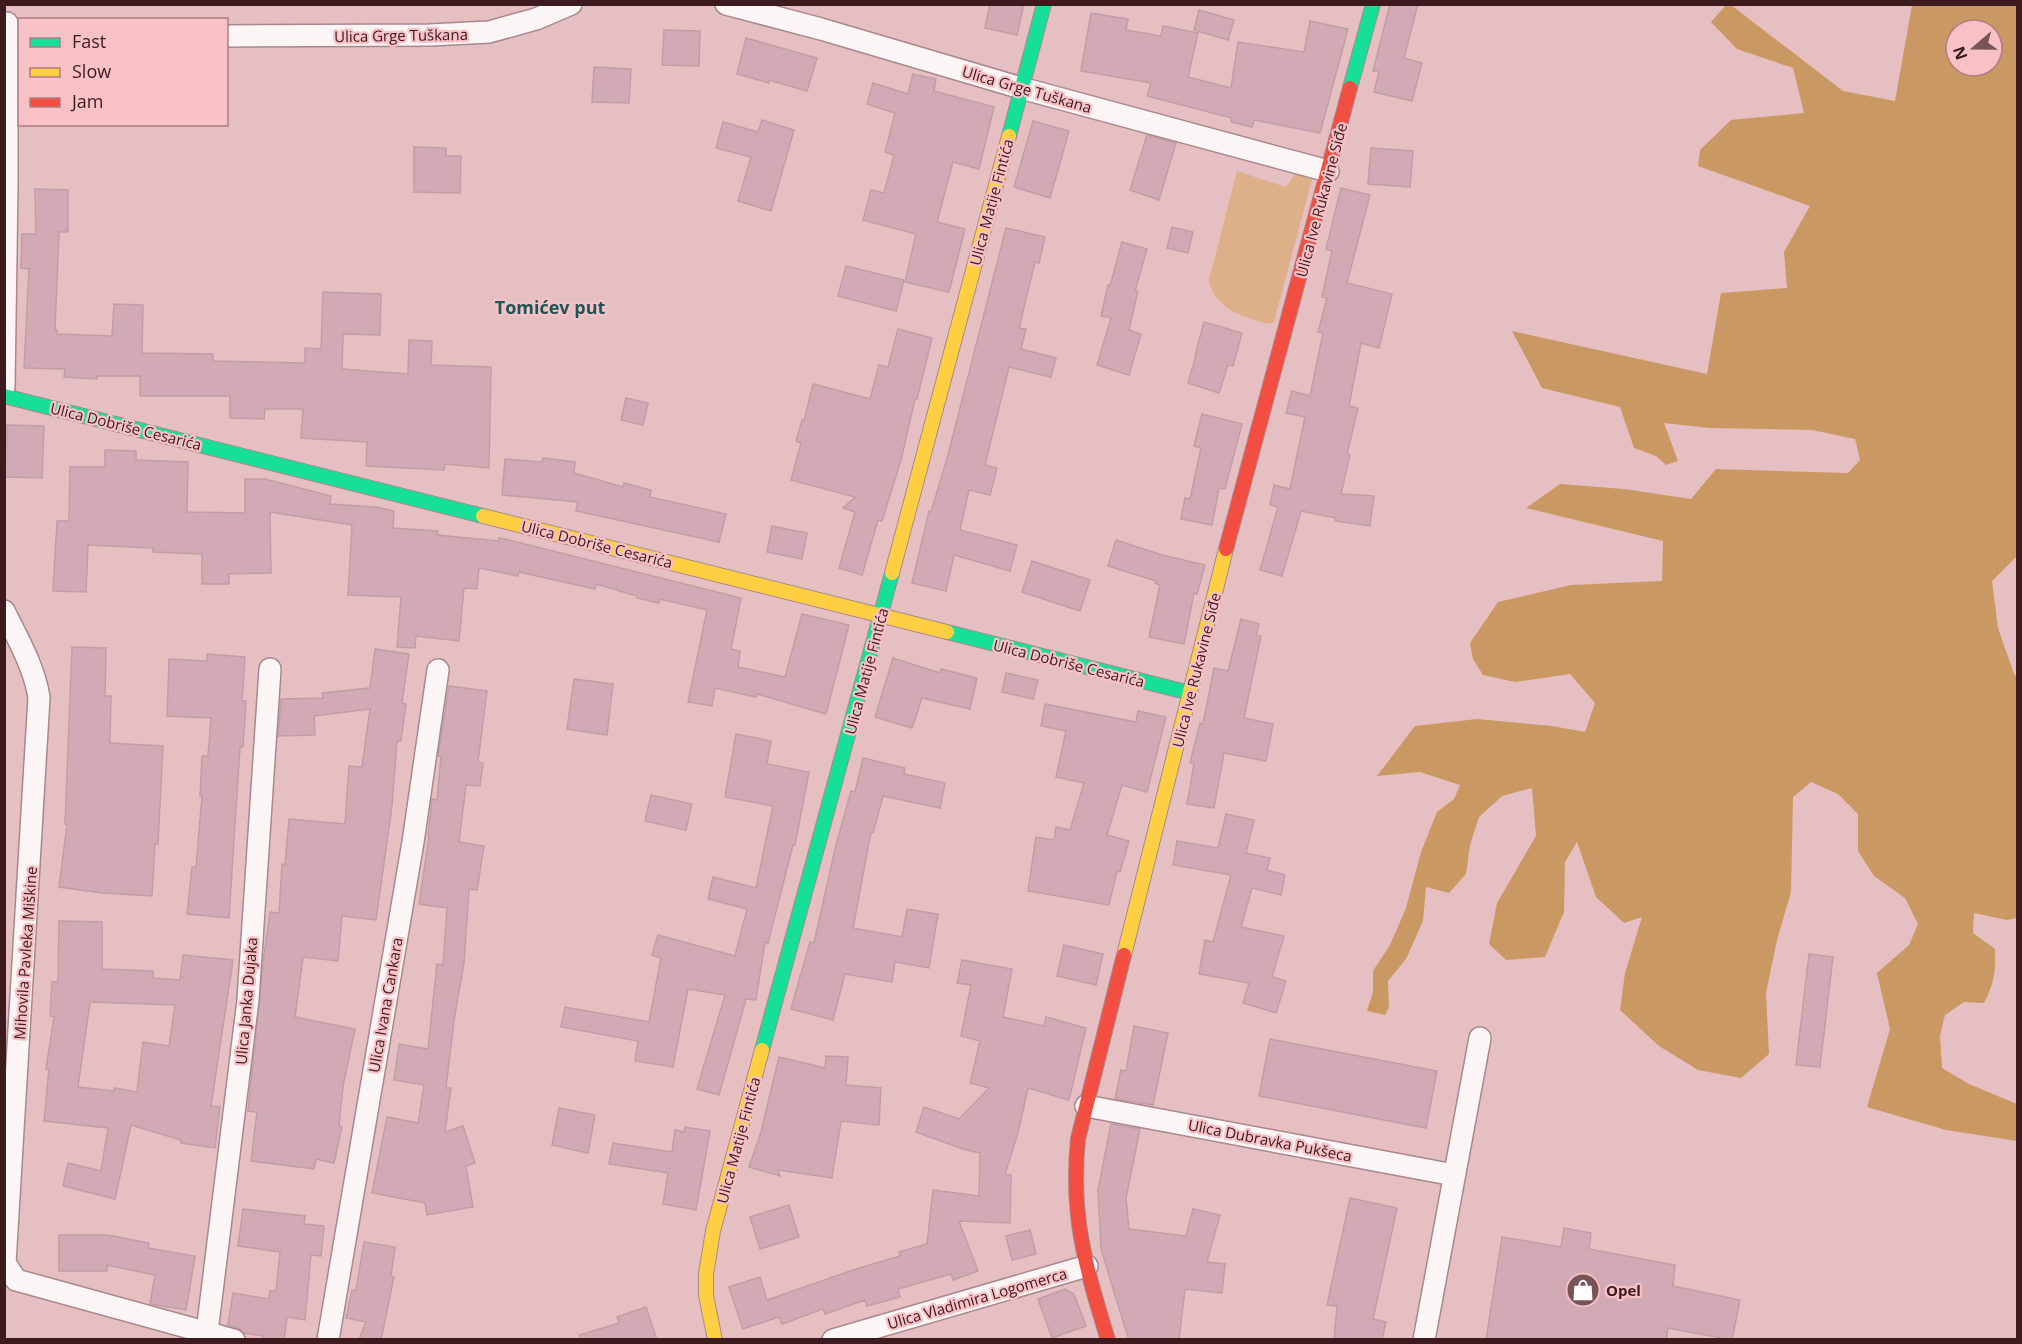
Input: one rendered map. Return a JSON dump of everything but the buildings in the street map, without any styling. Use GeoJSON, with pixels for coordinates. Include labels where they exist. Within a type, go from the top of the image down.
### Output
{"type":"FeatureCollection","features":[{"type":"Feature","properties":{"kind":"street","name":"Ulica Grge Tuškana"},"geometry":{"type":"LineString","coordinates":[[228,36],[489,32],[536,19],[571,4]]}},
{"type":"Feature","properties":{"kind":"street","name":"Ulica Grge Tuškana"},"geometry":{"type":"LineString","coordinates":[[726,4],[821,29],[1021,88],[1328,171]]}},
{"type":"Feature","properties":{"kind":"street","name":"Ulica Matije Fintića"},"geometry":{"type":"LineString","coordinates":[[715,1340],[706,1295],[706,1274],[713,1231],[881,616],[1044,4]]}},
{"type":"Feature","properties":{"kind":"street","name":"Ulica Ive Rukavine Siđe"},"geometry":{"type":"LineString","coordinates":[[1108,1340],[1077,1224],[1074,1191],[1076,1157],[1086,1106],[1225,554],[1373,4]]}},
{"type":"Feature","properties":{"kind":"street"},"geometry":{"type":"LineString","coordinates":[[4,387],[7,23]]}},
{"type":"Feature","properties":{"kind":"street","name":"Ulica Dobriše Cesarića"},"geometry":{"type":"LineString","coordinates":[[4,396],[1190,693]]}},
{"type":"Feature","properties":{"kind":"street","name":"Mihovila Pavleka Miškine"},"geometry":{"type":"LineString","coordinates":[[4,612],[30,664],[37,682],[39,697],[5,1263],[16,1280],[234,1340]]}},
{"type":"Feature","properties":{"kind":"street","name":"Ulica Janka Dujaka"},"geometry":{"type":"LineString","coordinates":[[207,1332],[248,1000],[270,669]]}},
{"type":"Feature","properties":{"kind":"street","name":"Ulica Ivana Cankara"},"geometry":{"type":"LineString","coordinates":[[328,1340],[413,842],[438,670]]}},
{"type":"Feature","properties":{"kind":"street"},"geometry":{"type":"LineString","coordinates":[[1424,1340],[1480,1038]]}},
{"type":"Feature","properties":{"kind":"street","name":"Ulica Dubravka Pukšeca"},"geometry":{"type":"LineString","coordinates":[[1086,1106],[1454,1176]]}},
{"type":"Feature","properties":{"kind":"street","name":"Ulica Vladimira Logomerca"},"geometry":{"type":"LineString","coordinates":[[833,1340],[1087,1266]]}},
{"type":"Feature","properties":{"kind":"shaded area"},"geometry":{"type":"Polygon","coordinates":[[[1726,5],[1731,5],[1843,91],[1895,101],[1912,5],[2017,5],[2018,555],[1992,581],[1998,628],[2017,677],[2017,918],[2007,920],[1974,913],[1973,933],[1995,949],[1995,971],[1992,983],[1984,1003],[1964,1002],[1945,1015],[1940,1036],[1942,1068],[1969,1084],[2017,1104],[2017,1141],[1946,1130],[1867,1107],[1890,1029],[1877,973],[1909,945],[1918,924],[1905,898],[1874,876],[1858,851],[1858,814],[1838,794],[1811,782],[1793,797],[1791,892],[1777,940],[1766,993],[1769,1054],[1741,1078],[1698,1070],[1659,1046],[1620,1010],[1625,973],[1642,917],[1624,923],[1596,897],[1577,842],[1565,862],[1564,912],[1545,957],[1506,960],[1489,944],[1497,903],[1536,836],[1532,788],[1502,796],[1479,817],[1470,845],[1466,874],[1449,893],[1426,887],[1423,921],[1406,959],[1388,981],[1389,1007],[1385,1015],[1367,1011],[1373,992],[1373,971],[1390,945],[1406,908],[1421,852],[1437,812],[1454,799],[1460,785],[1420,772],[1377,776],[1415,726],[1477,719],[1552,726],[1585,732],[1595,703],[1570,674],[1515,682],[1483,675],[1473,659],[1470,643],[1498,602],[1571,585],[1662,581],[1663,541],[1526,508],[1560,484],[1624,489],[1691,499],[1716,469],[1848,473],[1860,460],[1855,439],[1812,430],[1710,428],[1664,423],[1678,461],[1666,465],[1656,456],[1634,448],[1620,407],[1542,388],[1512,331],[1707,374],[1721,293],[1787,288],[1784,252],[1810,206],[1698,166],[1700,150],[1731,120],[1804,113],[1793,68],[1737,49],[1711,22],[1726,5]]]}},
{"type":"Feature","properties":{"kind":"shaded area"},"geometry":{"type":"Polygon","coordinates":[[[1237,171],[1286,187],[1296,172],[1305,174],[1312,180],[1274,322],[1270,324],[1232,311],[1217,298],[1209,280],[1237,171]]]}},
{"type":"Feature","properties":{"kind":"traffic: fast"},"geometry":{"type":"LineString","coordinates":[[1009,136],[1044,4]]}},
{"type":"Feature","properties":{"kind":"traffic: fast"},"geometry":{"type":"LineString","coordinates":[[1350,88],[1373,4]]}},
{"type":"Feature","properties":{"kind":"traffic: fast"},"geometry":{"type":"LineString","coordinates":[[4,396],[483,516]]}},
{"type":"Feature","properties":{"kind":"traffic: fast"},"geometry":{"type":"LineString","coordinates":[[762,1050],[892,573]]}},
{"type":"Feature","properties":{"kind":"traffic: fast"},"geometry":{"type":"LineString","coordinates":[[947,632],[1190,693]]}},
{"type":"Feature","properties":{"kind":"traffic: slow"},"geometry":{"type":"LineString","coordinates":[[892,573],[1009,136]]}},
{"type":"Feature","properties":{"kind":"traffic: slow"},"geometry":{"type":"LineString","coordinates":[[483,516],[947,632]]}},
{"type":"Feature","properties":{"kind":"traffic: slow"},"geometry":{"type":"LineString","coordinates":[[1124,955],[1226,549]]}},
{"type":"Feature","properties":{"kind":"traffic: slow"},"geometry":{"type":"LineString","coordinates":[[715,1340],[706,1295],[706,1274],[713,1231],[762,1050]]}},
{"type":"Feature","properties":{"kind":"traffic: jam"},"geometry":{"type":"LineString","coordinates":[[1226,549],[1350,88]]}},
{"type":"Feature","properties":{"kind":"traffic: jam"},"geometry":{"type":"LineString","coordinates":[[1108,1340],[1082,1241],[1076,1193],[1076,1167],[1078,1139],[1124,955]]}},
{"type":"Feature","properties":{"kind":"place","name":"Opel"},"geometry":{"type":"Point","coordinates":[1583,1290]}},
{"type":"Feature","properties":{"kind":"district","name":"Tomićev put"},"geometry":{"type":"Point","coordinates":[550,307]}}]}
